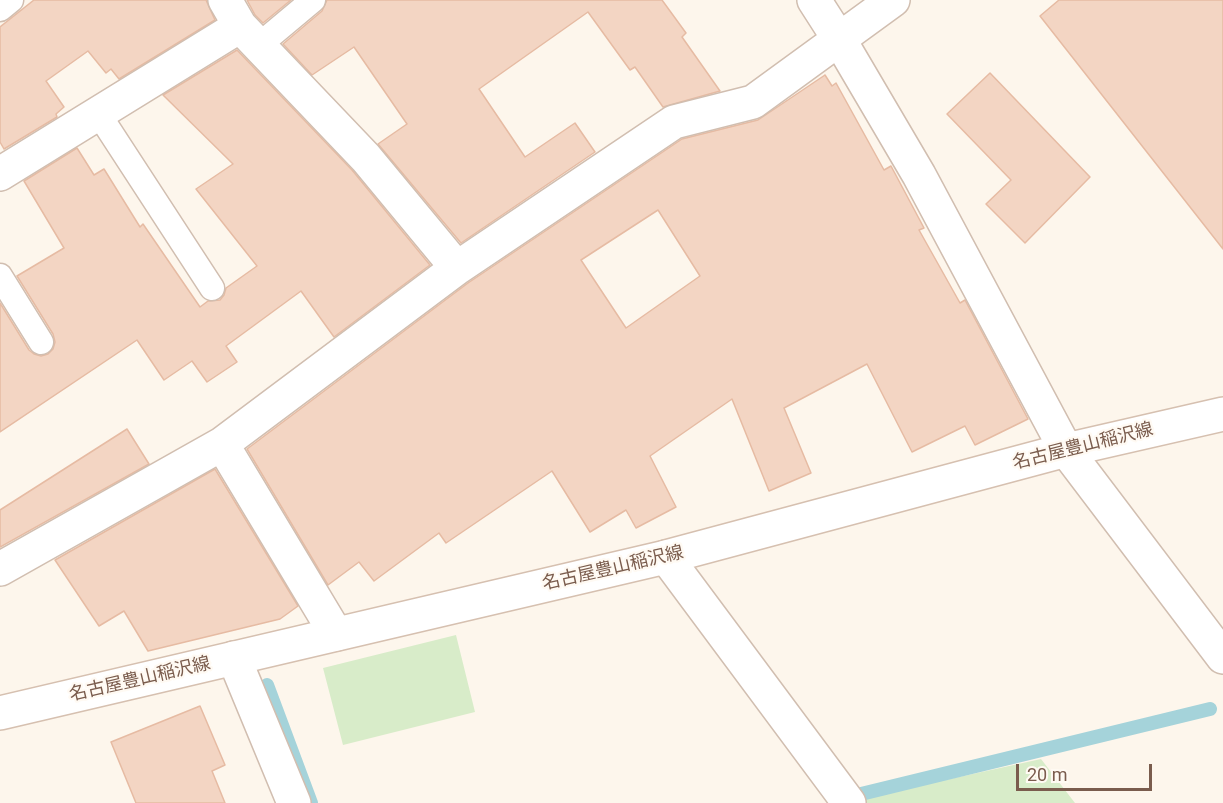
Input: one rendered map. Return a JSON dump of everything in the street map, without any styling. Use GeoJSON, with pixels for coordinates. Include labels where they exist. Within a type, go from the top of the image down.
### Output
{"type":"FeatureCollection","features":[{"type":"Feature","properties":{"kind":"street"},"geometry":{"type":"LineString","coordinates":[[814,0],[919,174],[1066,450],[1223,657]]}},
{"type":"Feature","properties":{"kind":"street"},"geometry":{"type":"LineString","coordinates":[[0,569],[222,444],[457,268],[674,122],[753,102],[893,0]]}},
{"type":"Feature","properties":{"kind":"street"},"geometry":{"type":"LineString","coordinates":[[0,174],[241,24],[366,158],[457,268]]}},
{"type":"Feature","properties":{"kind":"street","name":"名古屋豊山稲沢線"},"geometry":{"type":"LineString","coordinates":[[0,713],[666,557],[1066,450],[1223,414]]}},
{"type":"Feature","properties":{"kind":"street"},"geometry":{"type":"LineString","coordinates":[[222,444],[336,634]]}},
{"type":"Feature","properties":{"kind":"street"},"geometry":{"type":"LineString","coordinates":[[666,557],[849,803]]}},
{"type":"Feature","properties":{"kind":"street"},"geometry":{"type":"LineString","coordinates":[[234,658],[294,803]]}},
{"type":"Feature","properties":{"kind":"lane"},"geometry":{"type":"LineString","coordinates":[[0,9],[11,0]]}},
{"type":"Feature","properties":{"kind":"lane"},"geometry":{"type":"LineString","coordinates":[[241,24],[313,0]]}},
{"type":"Feature","properties":{"kind":"lane"},"geometry":{"type":"LineString","coordinates":[[98,113],[212,288]]}},
{"type":"Feature","properties":{"kind":"lane"},"geometry":{"type":"LineString","coordinates":[[0,276],[41,342]]}},
{"type":"Feature","properties":{"kind":"green space"},"geometry":{"type":"Polygon","coordinates":[[[456,635],[475,712],[343,745],[323,668],[456,635]]]}},
{"type":"Feature","properties":{"kind":"green space"},"geometry":{"type":"Polygon","coordinates":[[[1041,759],[1075,803],[867,803],[863,798],[1041,759]]]}},
{"type":"Feature","properties":{"kind":"building"},"geometry":{"type":"Polygon","coordinates":[[[34,0],[206,0],[215,20],[119,79],[111,69],[106,73],[88,51],[46,81],[64,107],[56,114],[57,117],[4,149],[0,142],[0,27],[34,0]]]}},
{"type":"Feature","properties":{"kind":"building"},"geometry":{"type":"Polygon","coordinates":[[[247,0],[291,0],[263,23],[255,15],[247,0]]]}},
{"type":"Feature","properties":{"kind":"building"},"geometry":{"type":"Polygon","coordinates":[[[327,0],[662,0],[686,33],[682,37],[720,91],[663,107],[635,67],[630,70],[588,12],[479,89],[525,157],[575,123],[595,152],[461,243],[378,144],[407,124],[354,47],[312,75],[283,44],[322,11],[327,0]]]}},
{"type":"Feature","properties":{"kind":"building"},"geometry":{"type":"Polygon","coordinates":[[[1059,0],[1223,0],[1223,249],[1040,16],[1059,0]]]}},
{"type":"Feature","properties":{"kind":"building"},"geometry":{"type":"Polygon","coordinates":[[[237,50],[352,170],[430,265],[334,337],[301,291],[226,346],[237,362],[207,382],[192,361],[164,380],[137,340],[0,432],[0,303],[29,350],[41,356],[48,354],[55,342],[53,334],[17,276],[64,248],[24,181],[77,148],[94,175],[104,169],[140,227],[143,224],[200,307],[208,301],[220,300],[226,288],[257,266],[196,189],[233,164],[163,95],[237,50]]]}},
{"type":"Feature","properties":{"kind":"building"},"geometry":{"type":"Polygon","coordinates":[[[990,73],[1090,177],[1025,243],[986,204],[1011,180],[947,114],[990,73]]]}},
{"type":"Feature","properties":{"kind":"building"},"geometry":{"type":"Polygon","coordinates":[[[825,75],[832,86],[836,83],[884,170],[891,166],[924,228],[919,230],[960,303],[965,300],[1028,419],[975,445],[965,426],[912,452],[867,364],[784,408],[811,473],[769,491],[732,399],[650,456],[676,507],[636,528],[626,510],[590,532],[552,471],[446,543],[439,533],[374,581],[359,562],[328,585],[247,449],[468,283],[682,139],[758,120],[825,75]],[[658,210],[581,260],[626,328],[700,276],[658,210]]]}},
{"type":"Feature","properties":{"kind":"building"},"geometry":{"type":"Polygon","coordinates":[[[127,429],[149,464],[0,547],[0,510],[127,429]]]}},
{"type":"Feature","properties":{"kind":"building"},"geometry":{"type":"Polygon","coordinates":[[[215,469],[298,606],[280,619],[148,651],[124,611],[99,626],[55,560],[215,469]]]}},
{"type":"Feature","properties":{"kind":"building"},"geometry":{"type":"Polygon","coordinates":[[[200,706],[225,765],[212,771],[225,803],[136,803],[111,742],[200,706]]]}},
{"type":"Feature","properties":{"kind":"waterway"},"geometry":{"type":"LineString","coordinates":[[267,685],[311,803]]}},
{"type":"Feature","properties":{"kind":"waterway"},"geometry":{"type":"LineString","coordinates":[[861,794],[1210,709]]}}]}
